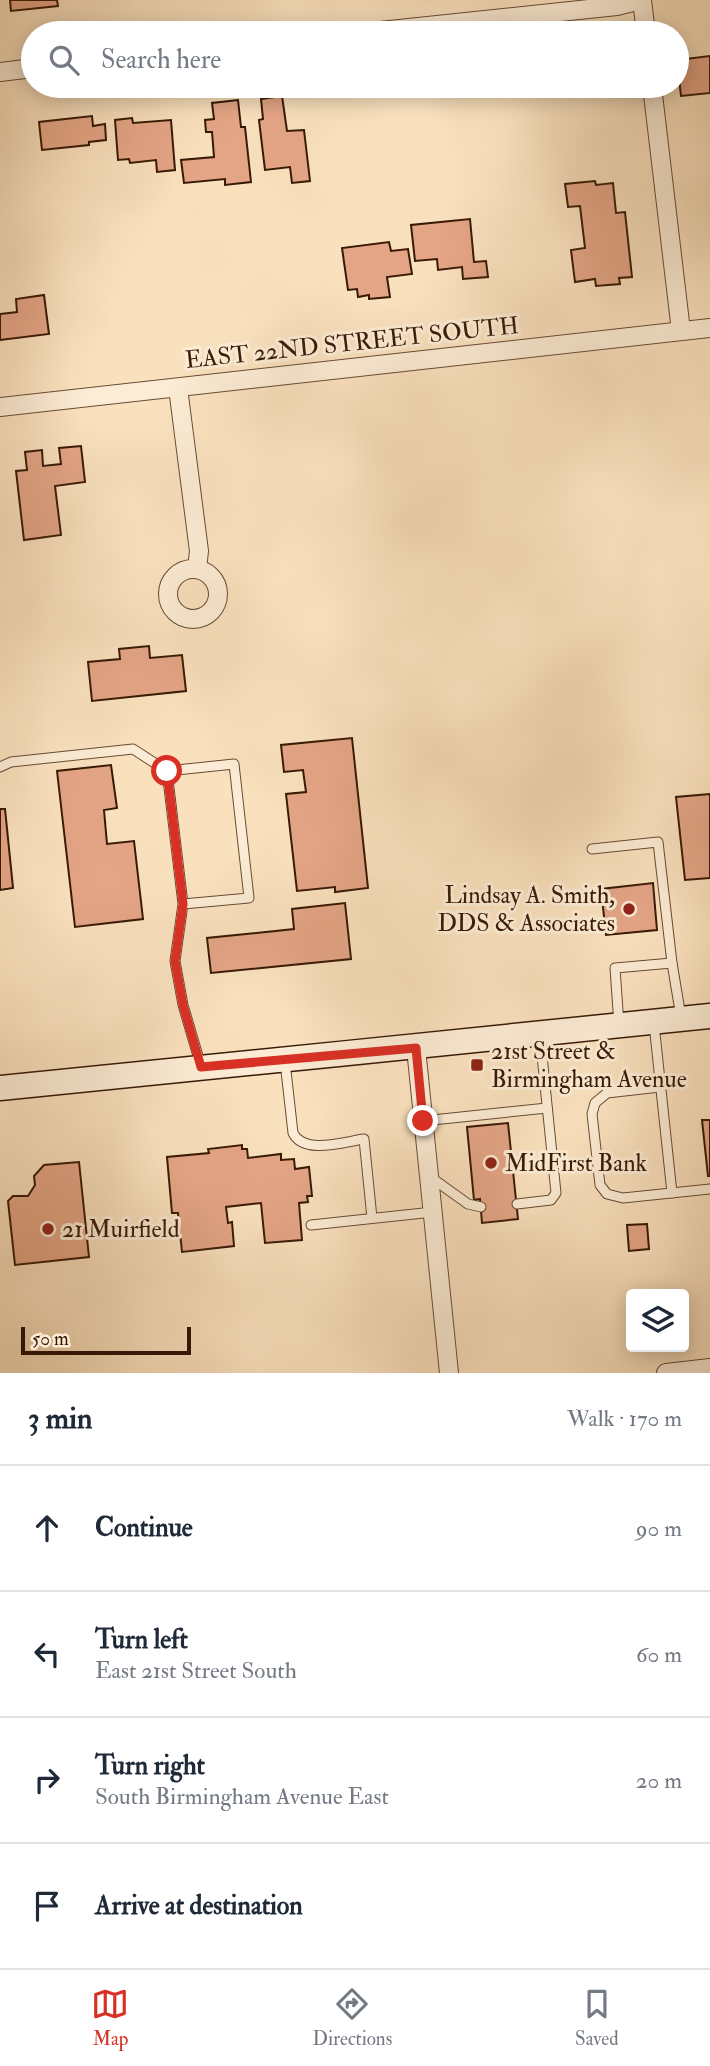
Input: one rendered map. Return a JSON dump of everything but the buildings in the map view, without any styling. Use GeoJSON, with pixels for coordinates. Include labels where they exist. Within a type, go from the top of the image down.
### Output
{"type":"FeatureCollection","features":[{"type":"Feature","properties":{"kind":"main road"},"geometry":{"type":"LineString","coordinates":[[0,1088],[284,1058],[416,1048],[710,1016]]}},
{"type":"Feature","properties":{"kind":"street"},"geometry":{"type":"LineString","coordinates":[[475,21],[617,6],[642,0],[645,21]]}},
{"type":"Feature","properties":{"kind":"street"},"geometry":{"type":"LineString","coordinates":[[0,72],[21,69]]}},
{"type":"Feature","properties":{"kind":"street"},"geometry":{"type":"LineString","coordinates":[[653,98],[681,331]]}},
{"type":"Feature","properties":{"kind":"street","name":"EAST 22ND STREET SOUTH"},"geometry":{"type":"LineString","coordinates":[[0,407],[710,328]]}},
{"type":"Feature","properties":{"kind":"street"},"geometry":{"type":"LineString","coordinates":[[178,388],[199,551],[197,569]]}},
{"type":"Feature","properties":{"kind":"street"},"geometry":{"type":"LineString","coordinates":[[416,1048],[449,1373]]}},
{"type":"Feature","properties":{"kind":"street"},"geometry":{"type":"LineString","coordinates":[[666,1373],[710,1368]]}},
{"type":"Feature","properties":{"kind":"lane"},"geometry":{"type":"LineString","coordinates":[[0,767],[11,762],[133,749],[167,771],[234,764],[249,898],[183,904]]}},
{"type":"Feature","properties":{"kind":"lane"},"geometry":{"type":"LineString","coordinates":[[167,771],[183,904],[175,961],[183,1005],[201,1067]]}},
{"type":"Feature","properties":{"kind":"lane"},"geometry":{"type":"LineString","coordinates":[[592,849],[658,842],[672,963],[682,1019]]}},
{"type":"Feature","properties":{"kind":"lane"},"geometry":{"type":"LineString","coordinates":[[619,1026],[615,968],[672,963]]}},
{"type":"Feature","properties":{"kind":"lane"},"geometry":{"type":"LineString","coordinates":[[654,1022],[672,1193]]}},
{"type":"Feature","properties":{"kind":"lane"},"geometry":{"type":"LineString","coordinates":[[517,1203],[551,1200],[556,1193],[540,1034]]}},
{"type":"Feature","properties":{"kind":"lane"},"geometry":{"type":"LineString","coordinates":[[284,1058],[296,1141],[308,1146],[364,1139],[372,1218]]}},
{"type":"Feature","properties":{"kind":"lane"},"geometry":{"type":"LineString","coordinates":[[660,1087],[607,1093],[596,1103],[592,1114],[600,1185],[607,1194],[623,1198],[710,1189]]}},
{"type":"Feature","properties":{"kind":"lane"},"geometry":{"type":"LineString","coordinates":[[423,1121],[547,1108]]}},
{"type":"Feature","properties":{"kind":"lane"},"geometry":{"type":"LineString","coordinates":[[429,1176],[468,1204],[481,1207]]}},
{"type":"Feature","properties":{"kind":"lane"},"geometry":{"type":"LineString","coordinates":[[311,1225],[433,1212]]}},
{"type":"Feature","properties":{"kind":"place","name":"Lindsay A. Smith, DDS & Associates"},"geometry":{"type":"Point","coordinates":[629,909]}},
{"type":"Feature","properties":{"kind":"place","name":"21st Street & Birmingham Avenue"},"geometry":{"type":"Point","coordinates":[477,1065]}},
{"type":"Feature","properties":{"kind":"place","name":"MidFirst Bank"},"geometry":{"type":"Point","coordinates":[491,1163]}},
{"type":"Feature","properties":{"kind":"place","name":"21 Muirfield"},"geometry":{"type":"Point","coordinates":[48,1229]}},
{"type":"Feature","properties":{"kind":"route"},"geometry":{"type":"LineString","coordinates":[[167,771],[183,904],[175,961],[183,1005],[201,1067],[416,1048],[423,1121]]}}]}
